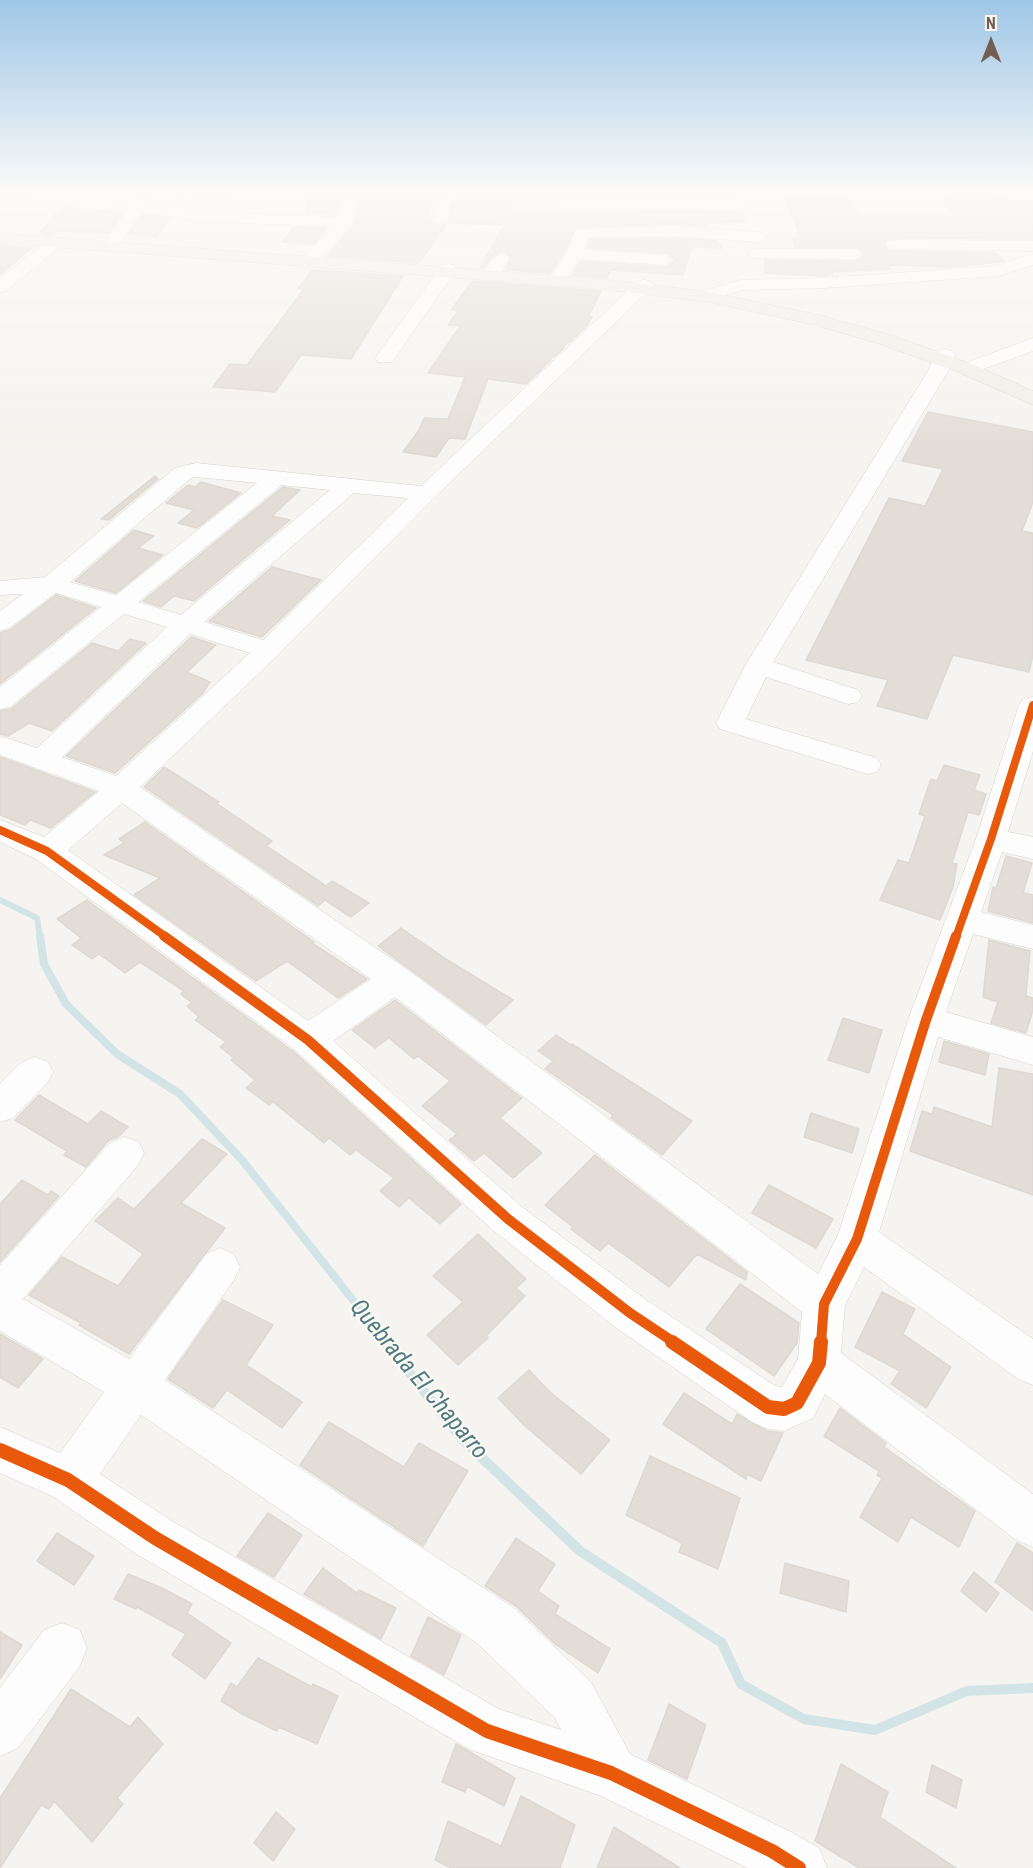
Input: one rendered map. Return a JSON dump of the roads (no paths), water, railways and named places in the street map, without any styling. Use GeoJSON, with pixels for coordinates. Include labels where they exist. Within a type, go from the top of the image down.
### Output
{"type":"FeatureCollection","features":[{"type":"Feature","properties":{"kind":"main road"},"geometry":{"type":"LineString","coordinates":[[559,279],[643,286],[760,302],[824,318],[945,357],[1033,394]]}},
{"type":"Feature","properties":{"kind":"main road"},"geometry":{"type":"LineString","coordinates":[[643,286],[808,318],[945,357]]}},
{"type":"Feature","properties":{"kind":"main road"},"geometry":{"type":"LineString","coordinates":[[970,368],[1033,399]]}},
{"type":"Feature","properties":{"kind":"street"},"geometry":{"type":"LineString","coordinates":[[385,358],[440,279]]}},
{"type":"Feature","properties":{"kind":"street"},"geometry":{"type":"LineString","coordinates":[[741,285],[744,279]]}},
{"type":"Feature","properties":{"kind":"street"},"geometry":{"type":"LineString","coordinates":[[713,294],[741,285],[890,279]]}},
{"type":"Feature","properties":{"kind":"street"},"geometry":{"type":"LineString","coordinates":[[741,285],[760,302]]}},
{"type":"Feature","properties":{"kind":"street"},"geometry":{"type":"LineString","coordinates":[[47,851],[121,788],[268,650],[426,493],[643,286]]}},
{"type":"Feature","properties":{"kind":"street"},"geometry":{"type":"LineString","coordinates":[[970,368],[1033,344]]}},
{"type":"Feature","properties":{"kind":"street"},"geometry":{"type":"LineString","coordinates":[[867,765],[729,723],[758,666],[945,357]]}},
{"type":"Feature","properties":{"kind":"street"},"geometry":{"type":"LineString","coordinates":[[0,623],[52,584],[183,473],[196,470],[426,493]]}},
{"type":"Feature","properties":{"kind":"street"},"geometry":{"type":"LineString","coordinates":[[0,701],[278,477]]}},
{"type":"Feature","properties":{"kind":"street"},"geometry":{"type":"LineString","coordinates":[[41,760],[184,626],[351,484]]}},
{"type":"Feature","properties":{"kind":"street"},"geometry":{"type":"LineString","coordinates":[[0,588],[52,584],[268,650]]}},
{"type":"Feature","properties":{"kind":"street"},"geometry":{"type":"LineString","coordinates":[[758,666],[848,696]]}},
{"type":"Feature","properties":{"kind":"street"},"geometry":{"type":"LineString","coordinates":[[0,831],[47,851],[308,1040],[508,1219],[630,1313],[768,1407],[784,1409],[797,1403],[819,1363],[824,1304],[857,1239],[926,1020],[991,839],[1024,762],[1033,705]]}},
{"type":"Feature","properties":{"kind":"street"},"geometry":{"type":"LineString","coordinates":[[0,746],[121,788],[396,979],[824,1304]]}},
{"type":"Feature","properties":{"kind":"street"},"geometry":{"type":"LineString","coordinates":[[991,839],[1033,849]]}},
{"type":"Feature","properties":{"kind":"street"},"geometry":{"type":"LineString","coordinates":[[962,919],[1033,937]]}},
{"type":"Feature","properties":{"kind":"street"},"geometry":{"type":"LineString","coordinates":[[308,1040],[396,979]]}},
{"type":"Feature","properties":{"kind":"street"},"geometry":{"type":"LineString","coordinates":[[926,1020],[1033,1051]]}},
{"type":"Feature","properties":{"kind":"street"},"geometry":{"type":"LineString","coordinates":[[0,1107],[34,1072]]}},
{"type":"Feature","properties":{"kind":"street"},"geometry":{"type":"LineString","coordinates":[[0,1294],[125,1153]]}},
{"type":"Feature","properties":{"kind":"street"},"geometry":{"type":"LineString","coordinates":[[857,1239],[1033,1364]]}},
{"type":"Feature","properties":{"kind":"street"},"geometry":{"type":"LineString","coordinates":[[68,1480],[220,1267]]}},
{"type":"Feature","properties":{"kind":"street"},"geometry":{"type":"LineString","coordinates":[[0,1308],[135,1386],[496,1626],[573,1700],[611,1773]]}},
{"type":"Feature","properties":{"kind":"street"},"geometry":{"type":"LineString","coordinates":[[819,1363],[1033,1523]]}},
{"type":"Feature","properties":{"kind":"street"},"geometry":{"type":"LineString","coordinates":[[0,1450],[68,1480],[154,1538],[487,1731],[611,1773],[772,1851],[799,1868]]}},
{"type":"Feature","properties":{"kind":"street"},"geometry":{"type":"LineString","coordinates":[[0,1730],[62,1648]]}},
{"type":"Feature","properties":{"kind":"waterway","name":"Quebrada El Chaparro"},"geometry":{"type":"LineString","coordinates":[[0,900],[37,918],[40,937]]}},
{"type":"Feature","properties":{"kind":"waterway","name":"Quebrada El Chaparro"},"geometry":{"type":"LineString","coordinates":[[40,936],[44,964],[66,1004],[117,1054],[180,1094],[242,1160],[387,1343]]}},
{"type":"Feature","properties":{"kind":"waterway","name":"Quebrada El Chaparro"},"geometry":{"type":"LineString","coordinates":[[385,1342],[462,1439],[580,1551],[722,1643],[741,1684],[804,1719],[875,1730],[967,1691],[1033,1688]]}}]}
